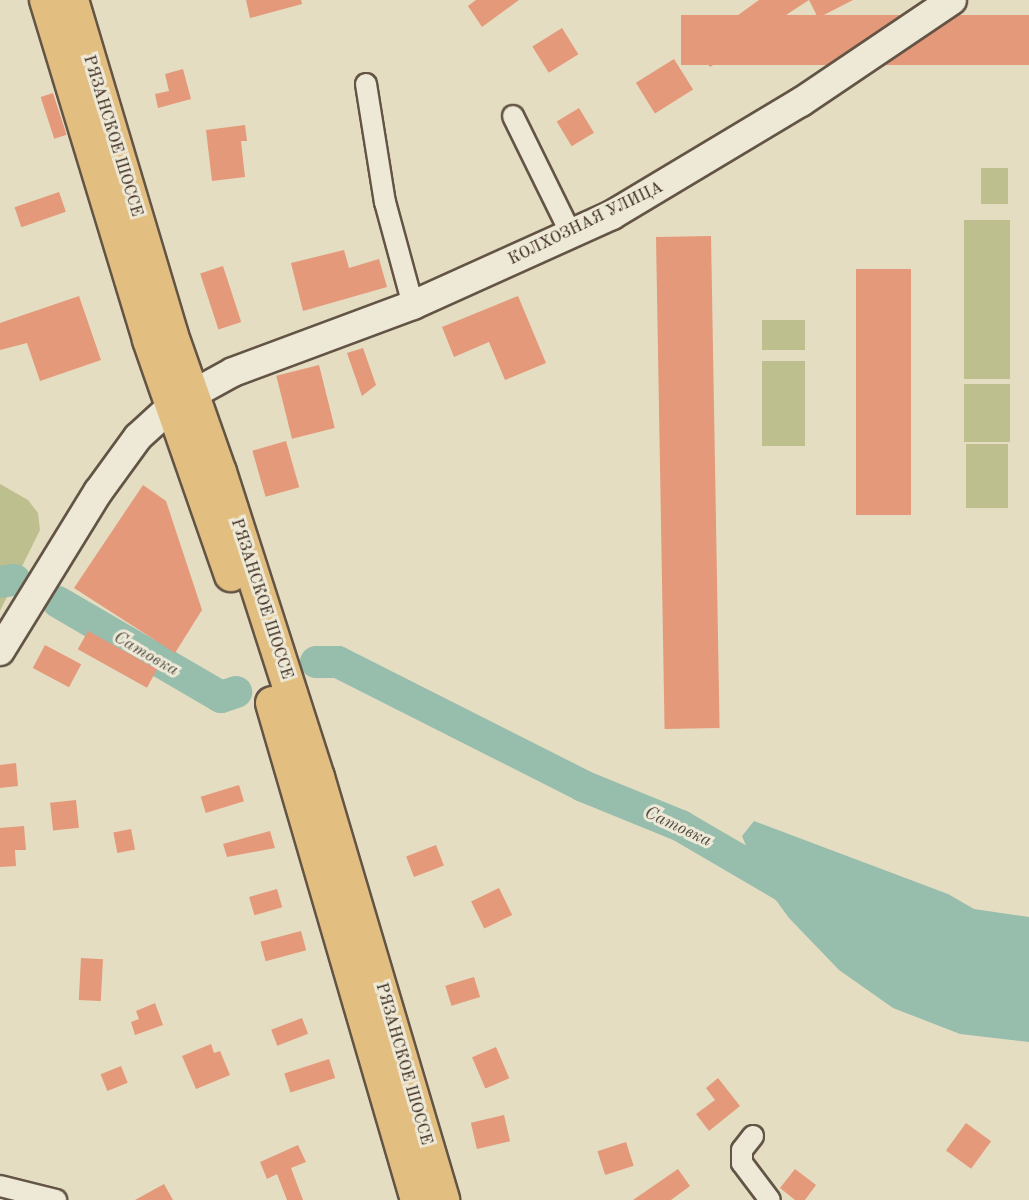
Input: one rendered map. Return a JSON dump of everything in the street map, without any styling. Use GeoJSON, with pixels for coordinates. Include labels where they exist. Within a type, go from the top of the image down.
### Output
{"type":"FeatureCollection","features":[{"type":"Feature","properties":{"kind":"main road","name":"РЯЗАНСКОЕ ШОССЕ"},"geometry":{"type":"LineString","coordinates":[[46,0],[142,318],[182,398],[318,777],[443,1200]]}},
{"type":"Feature","properties":{"kind":"main road","name":"РЯЗАНСКОЕ ШОССЕ"},"geometry":{"type":"LineString","coordinates":[[72,0],[182,398],[417,1200]]}},
{"type":"Feature","properties":{"kind":"main road","name":"КОЛХОЗНАЯ УЛИЦА"},"geometry":{"type":"LineString","coordinates":[[0,651],[98,492],[138,437],[182,398],[233,372],[414,305],[571,234],[695,167],[952,0]]}},
{"type":"Feature","properties":{"kind":"street"},"geometry":{"type":"LineString","coordinates":[[366,84],[385,202],[414,305]]}},
{"type":"Feature","properties":{"kind":"street"},"geometry":{"type":"LineString","coordinates":[[513,116],[571,234]]}},
{"type":"Feature","properties":{"kind":"street"},"geometry":{"type":"LineString","coordinates":[[753,1136],[742,1150],[742,1163],[770,1200]]}},
{"type":"Feature","properties":{"kind":"street"},"geometry":{"type":"LineString","coordinates":[[0,1186],[56,1200]]}},
{"type":"Feature","properties":{"kind":"shaded area"},"geometry":{"type":"Polygon","coordinates":[[[981,168],[1008,168],[1008,204],[981,204],[981,168]]]}},
{"type":"Feature","properties":{"kind":"shaded area"},"geometry":{"type":"Polygon","coordinates":[[[964,220],[1010,220],[1010,379],[964,379],[964,220]]]}},
{"type":"Feature","properties":{"kind":"shaded area"},"geometry":{"type":"Polygon","coordinates":[[[762,320],[805,320],[805,350],[762,350],[762,320]]]}},
{"type":"Feature","properties":{"kind":"shaded area"},"geometry":{"type":"Polygon","coordinates":[[[762,361],[805,361],[805,446],[762,446],[762,361]]]}},
{"type":"Feature","properties":{"kind":"shaded area"},"geometry":{"type":"Polygon","coordinates":[[[964,384],[1010,384],[1010,442],[964,442],[964,384]]]}},
{"type":"Feature","properties":{"kind":"shaded area"},"geometry":{"type":"Polygon","coordinates":[[[966,444],[1008,444],[1008,508],[966,508],[966,444]]]}},
{"type":"Feature","properties":{"kind":"shaded area"},"geometry":{"type":"Polygon","coordinates":[[[0,484],[28,500],[38,513],[40,530],[0,611],[0,484]]]}},
{"type":"Feature","properties":{"kind":"shaded area"},"geometry":{"type":"Polygon","coordinates":[[[754,821],[948,894],[974,909],[1029,917],[1029,1042],[960,1034],[893,1008],[839,970],[789,918],[759,877],[742,836],[754,821]]]}},
{"type":"Feature","properties":{"kind":"building"},"geometry":{"type":"Polygon","coordinates":[[[246,0],[301,0],[302,4],[250,18],[246,0]]]}},
{"type":"Feature","properties":{"kind":"building"},"geometry":{"type":"Polygon","coordinates":[[[476,0],[519,0],[482,27],[468,6],[476,0]]]}},
{"type":"Feature","properties":{"kind":"building"},"geometry":{"type":"Polygon","coordinates":[[[759,0],[809,0],[783,17],[798,39],[786,47],[777,33],[735,60],[731,53],[710,67],[695,46],[759,0]]]}},
{"type":"Feature","properties":{"kind":"building"},"geometry":{"type":"Polygon","coordinates":[[[809,0],[853,0],[818,18],[809,0]]]}},
{"type":"Feature","properties":{"kind":"building"},"geometry":{"type":"Polygon","coordinates":[[[681,15],[1029,15],[1029,65],[681,65],[681,15]]]}},
{"type":"Feature","properties":{"kind":"building"},"geometry":{"type":"Polygon","coordinates":[[[562,28],[578,54],[549,73],[532,47],[562,28]]]}},
{"type":"Feature","properties":{"kind":"building"},"geometry":{"type":"Polygon","coordinates":[[[674,59],[693,90],[655,113],[636,83],[674,59]]]}},
{"type":"Feature","properties":{"kind":"building"},"geometry":{"type":"Polygon","coordinates":[[[183,69],[191,99],[158,108],[155,94],[169,91],[165,74],[183,69]]]}},
{"type":"Feature","properties":{"kind":"building"},"geometry":{"type":"Polygon","coordinates":[[[53,93],[67,135],[54,139],[41,97],[53,93]]]}},
{"type":"Feature","properties":{"kind":"building"},"geometry":{"type":"Polygon","coordinates":[[[579,108],[594,133],[572,146],[557,121],[579,108]]]}},
{"type":"Feature","properties":{"kind":"building"},"geometry":{"type":"Polygon","coordinates":[[[245,125],[247,141],[241,141],[245,177],[212,181],[206,130],[245,125]]]}},
{"type":"Feature","properties":{"kind":"building"},"geometry":{"type":"Polygon","coordinates":[[[59,192],[66,212],[21,227],[15,207],[59,192]]]}},
{"type":"Feature","properties":{"kind":"building"},"geometry":{"type":"Polygon","coordinates":[[[711,236],[720,728],[665,729],[656,237],[711,236]]]}},
{"type":"Feature","properties":{"kind":"building"},"geometry":{"type":"Polygon","coordinates":[[[344,250],[349,268],[379,259],[387,287],[303,311],[291,263],[344,250]]]}},
{"type":"Feature","properties":{"kind":"building"},"geometry":{"type":"Polygon","coordinates":[[[223,266],[241,322],[218,330],[200,273],[223,266]]]}},
{"type":"Feature","properties":{"kind":"building"},"geometry":{"type":"Polygon","coordinates":[[[856,269],[911,269],[911,515],[856,515],[856,269]]]}},
{"type":"Feature","properties":{"kind":"building"},"geometry":{"type":"Polygon","coordinates":[[[79,296],[101,360],[40,381],[27,343],[0,350],[0,323],[79,296]]]}},
{"type":"Feature","properties":{"kind":"building"},"geometry":{"type":"Polygon","coordinates":[[[518,296],[546,363],[505,380],[489,342],[454,357],[442,327],[518,296]]]}},
{"type":"Feature","properties":{"kind":"building"},"geometry":{"type":"Polygon","coordinates":[[[363,348],[376,385],[362,396],[347,353],[363,348]]]}},
{"type":"Feature","properties":{"kind":"building"},"geometry":{"type":"Polygon","coordinates":[[[319,365],[335,428],[292,439],[276,376],[319,365]]]}},
{"type":"Feature","properties":{"kind":"building"},"geometry":{"type":"Polygon","coordinates":[[[286,441],[299,487],[266,497],[252,451],[286,441]]]}},
{"type":"Feature","properties":{"kind":"building"},"geometry":{"type":"Polygon","coordinates":[[[143,485],[166,501],[202,610],[175,653],[74,588],[143,485]]]}},
{"type":"Feature","properties":{"kind":"building"},"geometry":{"type":"Polygon","coordinates":[[[88,631],[157,669],[147,688],[78,649],[88,631]]]}},
{"type":"Feature","properties":{"kind":"building"},"geometry":{"type":"Polygon","coordinates":[[[45,645],[81,664],[69,687],[33,668],[45,645]]]}},
{"type":"Feature","properties":{"kind":"building"},"geometry":{"type":"Polygon","coordinates":[[[16,763],[18,786],[0,788],[0,765],[16,763]]]}},
{"type":"Feature","properties":{"kind":"building"},"geometry":{"type":"Polygon","coordinates":[[[239,785],[244,801],[206,813],[201,797],[239,785]]]}},
{"type":"Feature","properties":{"kind":"building"},"geometry":{"type":"Polygon","coordinates":[[[76,800],[79,828],[53,831],[50,803],[76,800]]]}},
{"type":"Feature","properties":{"kind":"building"},"geometry":{"type":"Polygon","coordinates":[[[24,826],[26,850],[15,850],[16,866],[0,867],[0,828],[24,826]]]}},
{"type":"Feature","properties":{"kind":"building"},"geometry":{"type":"Polygon","coordinates":[[[131,829],[135,850],[117,853],[113,832],[131,829]]]}},
{"type":"Feature","properties":{"kind":"building"},"geometry":{"type":"Polygon","coordinates":[[[270,831],[275,848],[227,857],[223,844],[270,831]]]}},
{"type":"Feature","properties":{"kind":"building"},"geometry":{"type":"Polygon","coordinates":[[[436,845],[444,866],[414,877],[406,856],[436,845]]]}},
{"type":"Feature","properties":{"kind":"building"},"geometry":{"type":"Polygon","coordinates":[[[499,888],[512,915],[484,929],[471,902],[499,888]]]}},
{"type":"Feature","properties":{"kind":"building"},"geometry":{"type":"Polygon","coordinates":[[[277,889],[282,907],[254,915],[249,897],[277,889]]]}},
{"type":"Feature","properties":{"kind":"building"},"geometry":{"type":"Polygon","coordinates":[[[301,931],[306,950],[266,961],[260,942],[301,931]]]}},
{"type":"Feature","properties":{"kind":"building"},"geometry":{"type":"Polygon","coordinates":[[[81,958],[103,959],[101,1001],[79,1000],[81,958]]]}},
{"type":"Feature","properties":{"kind":"building"},"geometry":{"type":"Polygon","coordinates":[[[474,977],[480,997],[451,1006],[445,986],[474,977]]]}},
{"type":"Feature","properties":{"kind":"building"},"geometry":{"type":"Polygon","coordinates":[[[155,1003],[163,1025],[135,1035],[131,1022],[139,1019],[136,1011],[155,1003]]]}},
{"type":"Feature","properties":{"kind":"building"},"geometry":{"type":"Polygon","coordinates":[[[302,1018],[308,1034],[277,1046],[271,1030],[302,1018]]]}},
{"type":"Feature","properties":{"kind":"building"},"geometry":{"type":"Polygon","coordinates":[[[211,1044],[214,1053],[220,1051],[230,1075],[196,1089],[182,1056],[211,1044]]]}},
{"type":"Feature","properties":{"kind":"building"},"geometry":{"type":"Polygon","coordinates":[[[496,1047],[509,1078],[485,1088],[472,1057],[496,1047]]]}},
{"type":"Feature","properties":{"kind":"building"},"geometry":{"type":"Polygon","coordinates":[[[329,1059],[335,1078],[290,1093],[284,1074],[329,1059]]]}},
{"type":"Feature","properties":{"kind":"building"},"geometry":{"type":"Polygon","coordinates":[[[121,1066],[128,1083],[107,1091],[101,1074],[121,1066]]]}},
{"type":"Feature","properties":{"kind":"building"},"geometry":{"type":"Polygon","coordinates":[[[718,1078],[740,1106],[709,1131],[696,1114],[715,1100],[706,1088],[718,1078]]]}},
{"type":"Feature","properties":{"kind":"building"},"geometry":{"type":"Polygon","coordinates":[[[504,1115],[510,1141],[477,1149],[471,1123],[504,1115]]]}},
{"type":"Feature","properties":{"kind":"building"},"geometry":{"type":"Polygon","coordinates":[[[966,1123],[991,1141],[971,1169],[946,1151],[966,1123]]]}},
{"type":"Feature","properties":{"kind":"building"},"geometry":{"type":"Polygon","coordinates":[[[626,1142],[634,1166],[605,1175],[597,1151],[626,1142]]]}},
{"type":"Feature","properties":{"kind":"building"},"geometry":{"type":"Polygon","coordinates":[[[298,1145],[306,1162],[291,1168],[303,1200],[287,1200],[277,1174],[267,1179],[260,1162],[298,1145]]]}},
{"type":"Feature","properties":{"kind":"building"},"geometry":{"type":"Polygon","coordinates":[[[678,1169],[690,1186],[671,1200],[633,1200],[678,1169]]]}},
{"type":"Feature","properties":{"kind":"building"},"geometry":{"type":"Polygon","coordinates":[[[795,1169],[816,1185],[805,1200],[795,1200],[780,1188],[795,1169]]]}},
{"type":"Feature","properties":{"kind":"building"},"geometry":{"type":"Polygon","coordinates":[[[164,1184],[173,1200],[135,1200],[164,1184]]]}},
{"type":"Feature","properties":{"kind":"waterway","name":"Сатовка"},"geometry":{"type":"LineString","coordinates":[[0,582],[15,580]]}},
{"type":"Feature","properties":{"kind":"waterway","name":"Сатовка"},"geometry":{"type":"LineString","coordinates":[[58,602],[221,697],[236,692]]}},
{"type":"Feature","properties":{"kind":"waterway","name":"Сатовка"},"geometry":{"type":"LineString","coordinates":[[316,662],[338,662],[583,786],[681,826],[789,889]]}}]}
